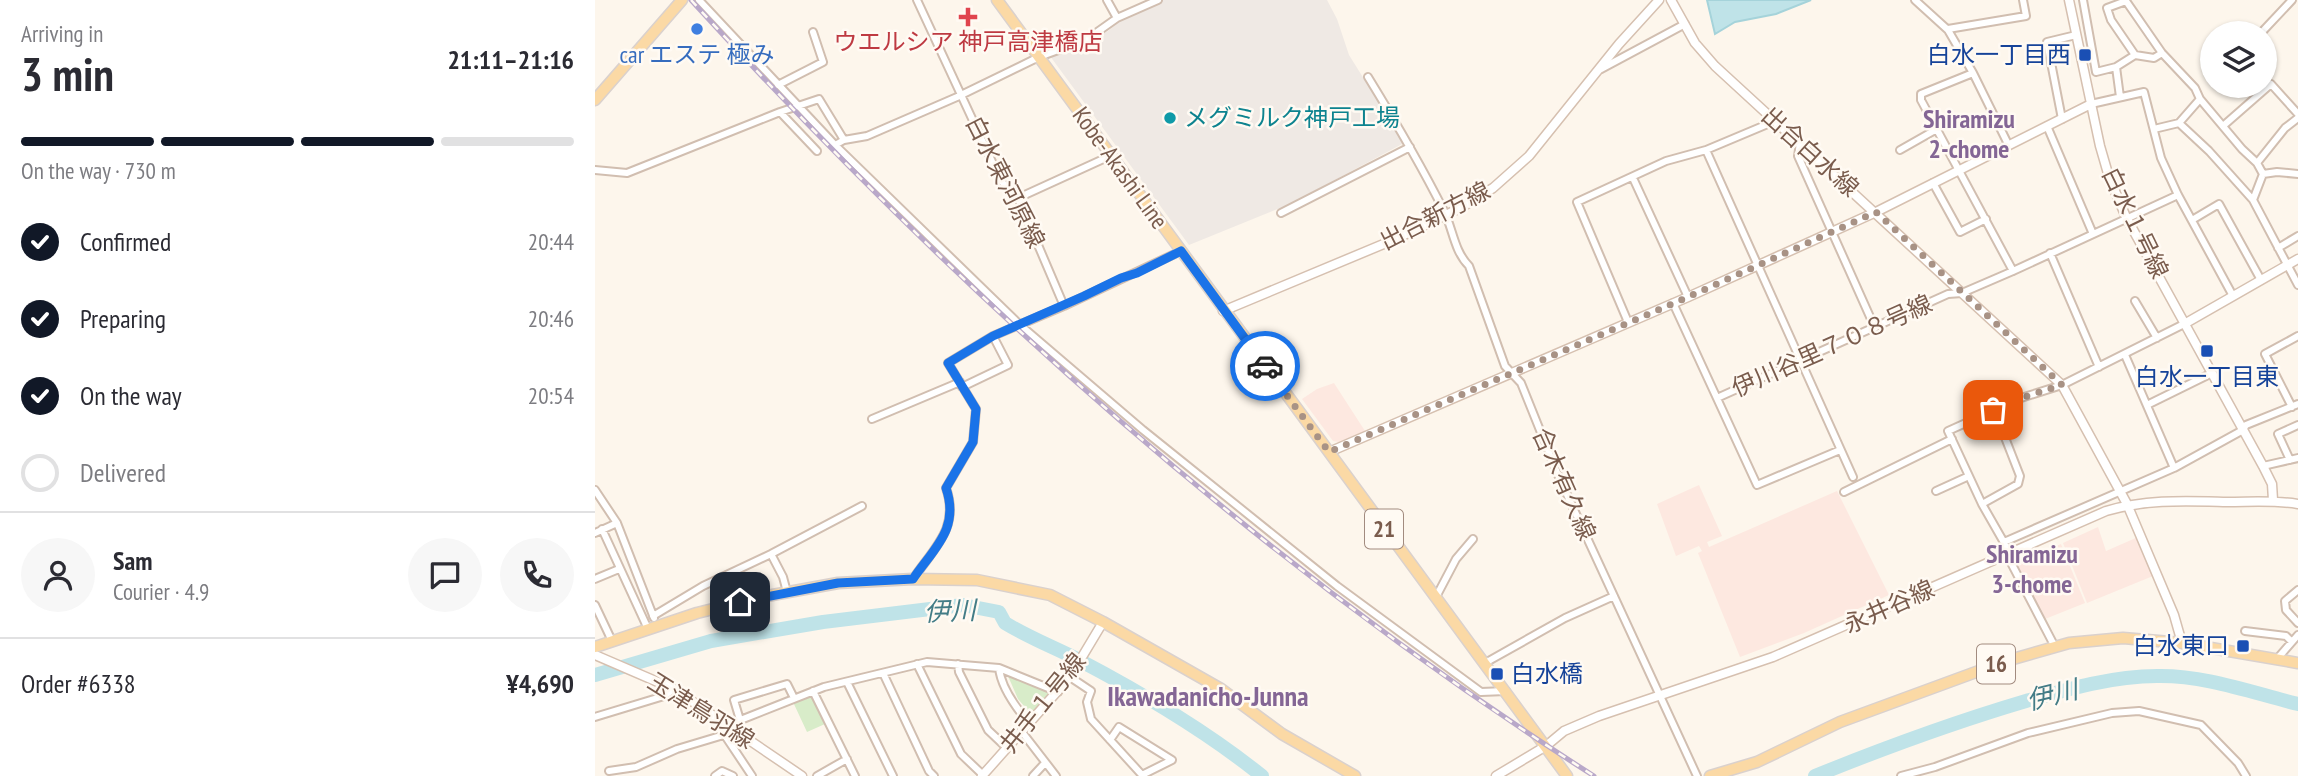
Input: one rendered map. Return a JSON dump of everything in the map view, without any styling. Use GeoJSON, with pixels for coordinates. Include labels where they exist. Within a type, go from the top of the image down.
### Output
{"type":"FeatureCollection","features":[{"type":"Feature","properties":{"kind":"main road"},"geometry":{"type":"LineString","coordinates":[[595,100],[682,0]]}},
{"type":"Feature","properties":{"kind":"main road","name":"Kobe-Akashi Line"},"geometry":{"type":"LineString","coordinates":[[997,0],[1567,776]]}},
{"type":"Feature","properties":{"kind":"main road"},"geometry":{"type":"LineString","coordinates":[[595,647],[652,624],[723,606],[838,583],[913,579],[977,580],[1050,595],[1221,689],[1282,734],[1355,776]]}},
{"type":"Feature","properties":{"kind":"main road","name":"16"},"geometry":{"type":"LineString","coordinates":[[1710,776],[1757,762],[1840,722],[2006,661],[2069,643],[2123,638],[2182,643],[2298,663]]}},
{"type":"Feature","properties":{"kind":"street"},"geometry":{"type":"LineString","coordinates":[[699,0],[835,145],[1019,324],[1143,430],[1343,590],[1481,692],[1506,691]]}},
{"type":"Feature","properties":{"kind":"street","name":"白水東河原線"},"geometry":{"type":"LineString","coordinates":[[917,0],[1001,181],[1018,198],[1064,306]]}},
{"type":"Feature","properties":{"kind":"street"},"geometry":{"type":"LineString","coordinates":[[1107,0],[1117,18]]}},
{"type":"Feature","properties":{"kind":"street"},"geometry":{"type":"LineString","coordinates":[[835,145],[844,140],[867,136],[957,97],[1039,57],[1086,40],[1117,18],[1158,0]]}},
{"type":"Feature","properties":{"kind":"street","name":"出合新方線"},"geometry":{"type":"LineString","coordinates":[[1223,311],[1398,238],[1493,188],[1529,156],[1619,44],[1660,0]]}},
{"type":"Feature","properties":{"kind":"street","name":"出合白水線"},"geometry":{"type":"LineString","coordinates":[[1671,0],[1695,43],[1715,66],[2062,385],[2121,491],[2174,615],[2182,643]]}},
{"type":"Feature","properties":{"kind":"street"},"geometry":{"type":"LineString","coordinates":[[1918,0],[1948,29],[2008,145]]}},
{"type":"Feature","properties":{"kind":"street"},"geometry":{"type":"LineString","coordinates":[[1948,29],[2026,16],[2023,0]]}},
{"type":"Feature","properties":{"kind":"street","name":"白水１号線"},"geometry":{"type":"LineString","coordinates":[[2070,0],[2109,177],[2126,218],[2263,466],[2272,484],[2273,500]]}},
{"type":"Feature","properties":{"kind":"street"},"geometry":{"type":"LineString","coordinates":[[2083,0],[2096,72],[2116,67],[2135,55],[2154,58],[2162,52]]}},
{"type":"Feature","properties":{"kind":"street"},"geometry":{"type":"LineString","coordinates":[[2135,55],[2111,20],[2107,8],[2126,0],[2162,52],[2195,88],[2200,99],[2242,149],[2257,163],[2263,174],[2253,200]]}},
{"type":"Feature","properties":{"kind":"street"},"geometry":{"type":"LineString","coordinates":[[2271,21],[2287,2]]}},
{"type":"Feature","properties":{"kind":"street"},"geometry":{"type":"LineString","coordinates":[[1600,70],[1685,24]]}},
{"type":"Feature","properties":{"kind":"street"},"geometry":{"type":"LineString","coordinates":[[778,85],[823,62],[813,32]]}},
{"type":"Feature","properties":{"kind":"street"},"geometry":{"type":"LineString","coordinates":[[2062,118],[2047,42],[2076,35]]}},
{"type":"Feature","properties":{"kind":"street"},"geometry":{"type":"LineString","coordinates":[[2116,67],[2120,97]]}},
{"type":"Feature","properties":{"kind":"street"},"geometry":{"type":"LineString","coordinates":[[1973,73],[1921,94],[1921,100],[2013,271]]}},
{"type":"Feature","properties":{"kind":"street","name":"合木有久線"},"geometry":{"type":"LineString","coordinates":[[1368,77],[1410,146],[1446,215],[1461,258],[1469,266],[1505,366],[1521,383],[1558,475],[1697,776]]}},
{"type":"Feature","properties":{"kind":"street"},"geometry":{"type":"LineString","coordinates":[[2223,126],[2271,84],[2298,116],[2257,163]]}},
{"type":"Feature","properties":{"kind":"street"},"geometry":{"type":"LineString","coordinates":[[1329,452],[1688,297],[1876,212],[2091,104],[2144,92],[2161,158],[2233,296]]}},
{"type":"Feature","properties":{"kind":"street"},"geometry":{"type":"LineString","coordinates":[[595,170],[627,173],[819,99],[844,140]]}},
{"type":"Feature","properties":{"kind":"street"},"geometry":{"type":"LineString","coordinates":[[2154,129],[2179,123],[2200,99]]}},
{"type":"Feature","properties":{"kind":"street"},"geometry":{"type":"LineString","coordinates":[[781,112],[817,151]]}},
{"type":"Feature","properties":{"kind":"street"},"geometry":{"type":"LineString","coordinates":[[1628,322],[1577,202],[1666,161],[1706,150],[1775,121]]}},
{"type":"Feature","properties":{"kind":"street"},"geometry":{"type":"LineString","coordinates":[[2179,123],[2209,151],[2253,200],[2298,285]]}},
{"type":"Feature","properties":{"kind":"street"},"geometry":{"type":"LineString","coordinates":[[2047,126],[2093,234]]}},
{"type":"Feature","properties":{"kind":"street"},"geometry":{"type":"LineString","coordinates":[[1900,150],[1937,129]]}},
{"type":"Feature","properties":{"kind":"street"},"geometry":{"type":"LineString","coordinates":[[1800,143],[1798,156],[1875,328]]}},
{"type":"Feature","properties":{"kind":"street"},"geometry":{"type":"LineString","coordinates":[[1281,213],[1410,146]]}},
{"type":"Feature","properties":{"kind":"street"},"geometry":{"type":"LineString","coordinates":[[1706,150],[1853,477]]}},
{"type":"Feature","properties":{"kind":"street"},"geometry":{"type":"LineString","coordinates":[[1018,198],[1110,156]]}},
{"type":"Feature","properties":{"kind":"street"},"geometry":{"type":"LineString","coordinates":[[2263,174],[2298,174]]}},
{"type":"Feature","properties":{"kind":"street"},"geometry":{"type":"LineString","coordinates":[[1633,178],[1688,297]]}},
{"type":"Feature","properties":{"kind":"street"},"geometry":{"type":"LineString","coordinates":[[1933,183],[1959,232],[1986,219]]}},
{"type":"Feature","properties":{"kind":"street"},"geometry":{"type":"LineString","coordinates":[[1962,293],[2178,195]]}},
{"type":"Feature","properties":{"kind":"street"},"geometry":{"type":"LineString","coordinates":[[2192,220],[2219,204],[2261,280]]}},
{"type":"Feature","properties":{"kind":"street"},"geometry":{"type":"LineString","coordinates":[[2278,248],[2298,236]]}},
{"type":"Feature","properties":{"kind":"street"},"geometry":{"type":"LineString","coordinates":[[913,579],[949,528],[951,508],[946,488],[973,442],[976,409],[948,363],[993,336],[1181,251]]}},
{"type":"Feature","properties":{"kind":"street"},"geometry":{"type":"LineString","coordinates":[[2050,253],[2099,367]]}},
{"type":"Feature","properties":{"kind":"street"},"geometry":{"type":"LineString","coordinates":[[2055,647],[1948,431],[2021,398],[2062,385],[2125,355],[2298,259]]}},
{"type":"Feature","properties":{"kind":"street","name":"伊川谷里７０８号線"},"geometry":{"type":"LineString","coordinates":[[1717,398],[1948,294],[1962,293]]}},
{"type":"Feature","properties":{"kind":"street"},"geometry":{"type":"LineString","coordinates":[[2135,301],[2157,338]]}},
{"type":"Feature","properties":{"kind":"street"},"geometry":{"type":"LineString","coordinates":[[1673,303],[1757,485],[1840,450]]}},
{"type":"Feature","properties":{"kind":"street"},"geometry":{"type":"LineString","coordinates":[[872,419],[1008,365],[993,336]]}},
{"type":"Feature","properties":{"kind":"street"},"geometry":{"type":"LineString","coordinates":[[2004,542],[2174,468],[2243,430],[2246,425],[2295,405],[2265,354],[2298,336]]}},
{"type":"Feature","properties":{"kind":"street"},"geometry":{"type":"LineString","coordinates":[[2125,355],[2174,468]]}},
{"type":"Feature","properties":{"kind":"street"},"geometry":{"type":"LineString","coordinates":[[2147,405],[2212,373]]}},
{"type":"Feature","properties":{"kind":"street"},"geometry":{"type":"LineString","coordinates":[[2290,460],[2278,434],[2298,425]]}},
{"type":"Feature","properties":{"kind":"street"},"geometry":{"type":"LineString","coordinates":[[1982,504],[2018,484],[2020,476],[2004,435]]}},
{"type":"Feature","properties":{"kind":"street"},"geometry":{"type":"LineString","coordinates":[[1844,492],[1952,439]]}},
{"type":"Feature","properties":{"kind":"street"},"geometry":{"type":"LineString","coordinates":[[2263,466],[2298,458]]}},
{"type":"Feature","properties":{"kind":"street"},"geometry":{"type":"LineString","coordinates":[[1937,491],[1969,476]]}},
{"type":"Feature","properties":{"kind":"street"},"geometry":{"type":"LineString","coordinates":[[595,490],[617,523],[652,624]]}},
{"type":"Feature","properties":{"kind":"street","name":"永井谷線"},"geometry":{"type":"LineString","coordinates":[[1496,776],[1546,746],[1564,731],[1599,716],[1783,652],[2127,504],[2273,500],[2298,504]]}},
{"type":"Feature","properties":{"kind":"street"},"geometry":{"type":"LineString","coordinates":[[652,624],[703,586],[862,506]]}},
{"type":"Feature","properties":{"kind":"street"},"geometry":{"type":"LineString","coordinates":[[2073,512],[2078,523]]}},
{"type":"Feature","properties":{"kind":"street"},"geometry":{"type":"LineString","coordinates":[[617,523],[599,531],[652,624]]}},
{"type":"Feature","properties":{"kind":"street"},"geometry":{"type":"LineString","coordinates":[[1436,597],[1456,559],[1473,540]]}},
{"type":"Feature","properties":{"kind":"street"},"geometry":{"type":"LineString","coordinates":[[771,554],[783,577],[787,592]]}},
{"type":"Feature","properties":{"kind":"street"},"geometry":{"type":"LineString","coordinates":[[595,579],[619,569]]}},
{"type":"Feature","properties":{"kind":"street"},"geometry":{"type":"LineString","coordinates":[[2298,590],[2285,601],[2286,610],[2298,623]]}},
{"type":"Feature","properties":{"kind":"street"},"geometry":{"type":"LineString","coordinates":[[1485,663],[1565,618],[1615,596]]}},
{"type":"Feature","properties":{"kind":"street"},"geometry":{"type":"LineString","coordinates":[[595,606],[612,641]]}},
{"type":"Feature","properties":{"kind":"street","name":"井手１号線"},"geometry":{"type":"LineString","coordinates":[[983,776],[1070,677],[1102,625]]}},
{"type":"Feature","properties":{"kind":"street"},"geometry":{"type":"LineString","coordinates":[[2245,631],[2286,636],[2291,641]]}},
{"type":"Feature","properties":{"kind":"street"},"geometry":{"type":"LineString","coordinates":[[2277,659],[2298,635]]}},
{"type":"Feature","properties":{"kind":"street","name":"玉津鳥羽線"},"geometry":{"type":"LineString","coordinates":[[595,655],[674,689],[728,730],[802,776]]}},
{"type":"Feature","properties":{"kind":"street"},"geometry":{"type":"LineString","coordinates":[[609,771],[636,767],[728,730],[740,720],[813,691],[927,662],[999,667],[1058,692]]}},
{"type":"Feature","properties":{"kind":"street"},"geometry":{"type":"LineString","coordinates":[[917,664],[961,754],[983,776]]}},
{"type":"Feature","properties":{"kind":"street"},"geometry":{"type":"LineString","coordinates":[[958,664],[959,672],[988,730],[1007,748]]}},
{"type":"Feature","properties":{"kind":"street"},"geometry":{"type":"LineString","coordinates":[[999,667],[1000,675],[1018,710],[1029,723]]}},
{"type":"Feature","properties":{"kind":"street"},"geometry":{"type":"LineString","coordinates":[[883,673],[929,771],[934,776]]}},
{"type":"Feature","properties":{"kind":"street"},"geometry":{"type":"LineString","coordinates":[[1070,677],[1091,691],[1087,702],[1091,719],[1142,776],[1172,760],[1119,727],[1110,740]]}},
{"type":"Feature","properties":{"kind":"street"},"geometry":{"type":"LineString","coordinates":[[847,682],[893,776]]}},
{"type":"Feature","properties":{"kind":"street"},"geometry":{"type":"LineString","coordinates":[[740,720],[734,700],[787,684],[794,698]]}},
{"type":"Feature","properties":{"kind":"street"},"geometry":{"type":"LineString","coordinates":[[595,717],[664,695],[674,689]]}},
{"type":"Feature","properties":{"kind":"street"},"geometry":{"type":"LineString","coordinates":[[813,691],[855,776]]}},
{"type":"Feature","properties":{"kind":"street"},"geometry":{"type":"LineString","coordinates":[[1901,776],[1935,767],[2028,733],[2112,713],[2139,711],[2201,725],[2238,763],[2246,776]]}},
{"type":"Feature","properties":{"kind":"street"},"geometry":{"type":"LineString","coordinates":[[728,730],[726,737],[752,776]]}},
{"type":"Feature","properties":{"kind":"street"},"geometry":{"type":"LineString","coordinates":[[1021,732],[1056,776]]}},
{"type":"Feature","properties":{"kind":"street"},"geometry":{"type":"LineString","coordinates":[[817,776],[847,759]]}},
{"type":"Feature","properties":{"kind":"street"},"geometry":{"type":"LineString","coordinates":[[1033,776],[1045,763]]}},
{"type":"Feature","properties":{"kind":"street"},"geometry":{"type":"LineString","coordinates":[[715,776],[722,771],[733,776]]}},
{"type":"Feature","properties":{"kind":"shaded area"},"geometry":{"type":"Polygon","coordinates":[[[1162,0],[1327,0],[1337,19],[1349,55],[1404,143],[1290,204],[1189,245],[1050,56],[1082,45],[1145,6],[1162,0]]]}},
{"type":"Feature","properties":{"kind":"shaded area"},"geometry":{"type":"Polygon","coordinates":[[[1334,383],[1365,431],[1339,442],[1333,441],[1302,399],[1317,389],[1334,383]]]}},
{"type":"Feature","properties":{"kind":"shaded area"},"geometry":{"type":"Polygon","coordinates":[[[1699,485],[1722,536],[1707,542],[1709,547],[1837,491],[1889,595],[1804,633],[1740,657],[1698,553],[1702,551],[1699,546],[1676,556],[1657,504],[1699,485]]]}},
{"type":"Feature","properties":{"kind":"shaded area"},"geometry":{"type":"Polygon","coordinates":[[[2098,527],[2106,551],[2138,537],[2153,576],[2087,603],[2063,543],[2098,527]]]}},
{"type":"Feature","properties":{"kind":"shaded area"},"geometry":{"type":"Polygon","coordinates":[[[2061,544],[2085,603],[2045,619],[2015,564],[2061,544]]]}},
{"type":"Feature","properties":{"kind":"green space"},"geometry":{"type":"Polygon","coordinates":[[[1008,676],[1050,694],[1031,714],[1018,699],[1008,676]]]}},
{"type":"Feature","properties":{"kind":"green space"},"geometry":{"type":"Polygon","coordinates":[[[811,696],[825,724],[807,732],[793,702],[811,696]]]}},
{"type":"Feature","properties":{"kind":"water"},"geometry":{"type":"Polygon","coordinates":[[[1707,0],[1811,0],[1776,14],[1735,22],[1715,34],[1707,0]]]}},
{"type":"Feature","properties":{"kind":"waterway","name":"伊川"},"geometry":{"type":"LineString","coordinates":[[595,675],[711,641],[823,622],[963,605],[999,612],[1005,623],[1149,699],[1196,728],[1262,776]]}},
{"type":"Feature","properties":{"kind":"waterway","name":"伊川"},"geometry":{"type":"LineString","coordinates":[[1815,776],[1999,709],[2074,688],[2124,678],[2193,678],[2298,704]]}},
{"type":"Feature","properties":{"kind":"railway"},"geometry":{"type":"LineString","coordinates":[[691,0],[793,109],[898,215],[1006,318],[1117,418],[1231,514],[1349,606],[1470,693],[1594,776]]}},
{"type":"Feature","properties":{"kind":"way so far"},"geometry":{"type":"LineString","coordinates":[[1265,366],[1329,452],[1688,297],[1876,212],[2062,385],[1993,410]]}},
{"type":"Feature","properties":{"kind":"place","name":"ウエルシア 神戸高津橋店"},"geometry":{"type":"Point","coordinates":[968,17]}},
{"type":"Feature","properties":{"kind":"place","name":"car エステ 極み"},"geometry":{"type":"Point","coordinates":[697,29]}},
{"type":"Feature","properties":{"kind":"place","name":"白水一丁目西"},"geometry":{"type":"Point","coordinates":[2085,55]}},
{"type":"Feature","properties":{"kind":"place","name":"メグミルク神戸工場"},"geometry":{"type":"Point","coordinates":[1170,118]}},
{"type":"Feature","properties":{"kind":"place","name":"白水一丁目東"},"geometry":{"type":"Point","coordinates":[2207,351]}},
{"type":"Feature","properties":{"kind":"place","name":"白水東口"},"geometry":{"type":"Point","coordinates":[2243,646]}},
{"type":"Feature","properties":{"kind":"place","name":"白水橋"},"geometry":{"type":"Point","coordinates":[1497,674]}},
{"type":"Feature","properties":{"kind":"district","name":"Shiramizu 2-chome"},"geometry":{"type":"Point","coordinates":[1969,134]}},
{"type":"Feature","properties":{"kind":"district","name":"Shiramizu 3-chome"},"geometry":{"type":"Point","coordinates":[2032,569]}},
{"type":"Feature","properties":{"kind":"district","name":"Ikawadanicho-Junna"},"geometry":{"type":"Point","coordinates":[1208,696]}},
{"type":"Feature","properties":{"kind":"route"},"geometry":{"type":"LineString","coordinates":[[740,602],[838,583],[913,579],[949,528],[951,508],[946,488],[975,435],[976,409],[948,363],[993,336],[1181,251],[1265,366]]}}]}
